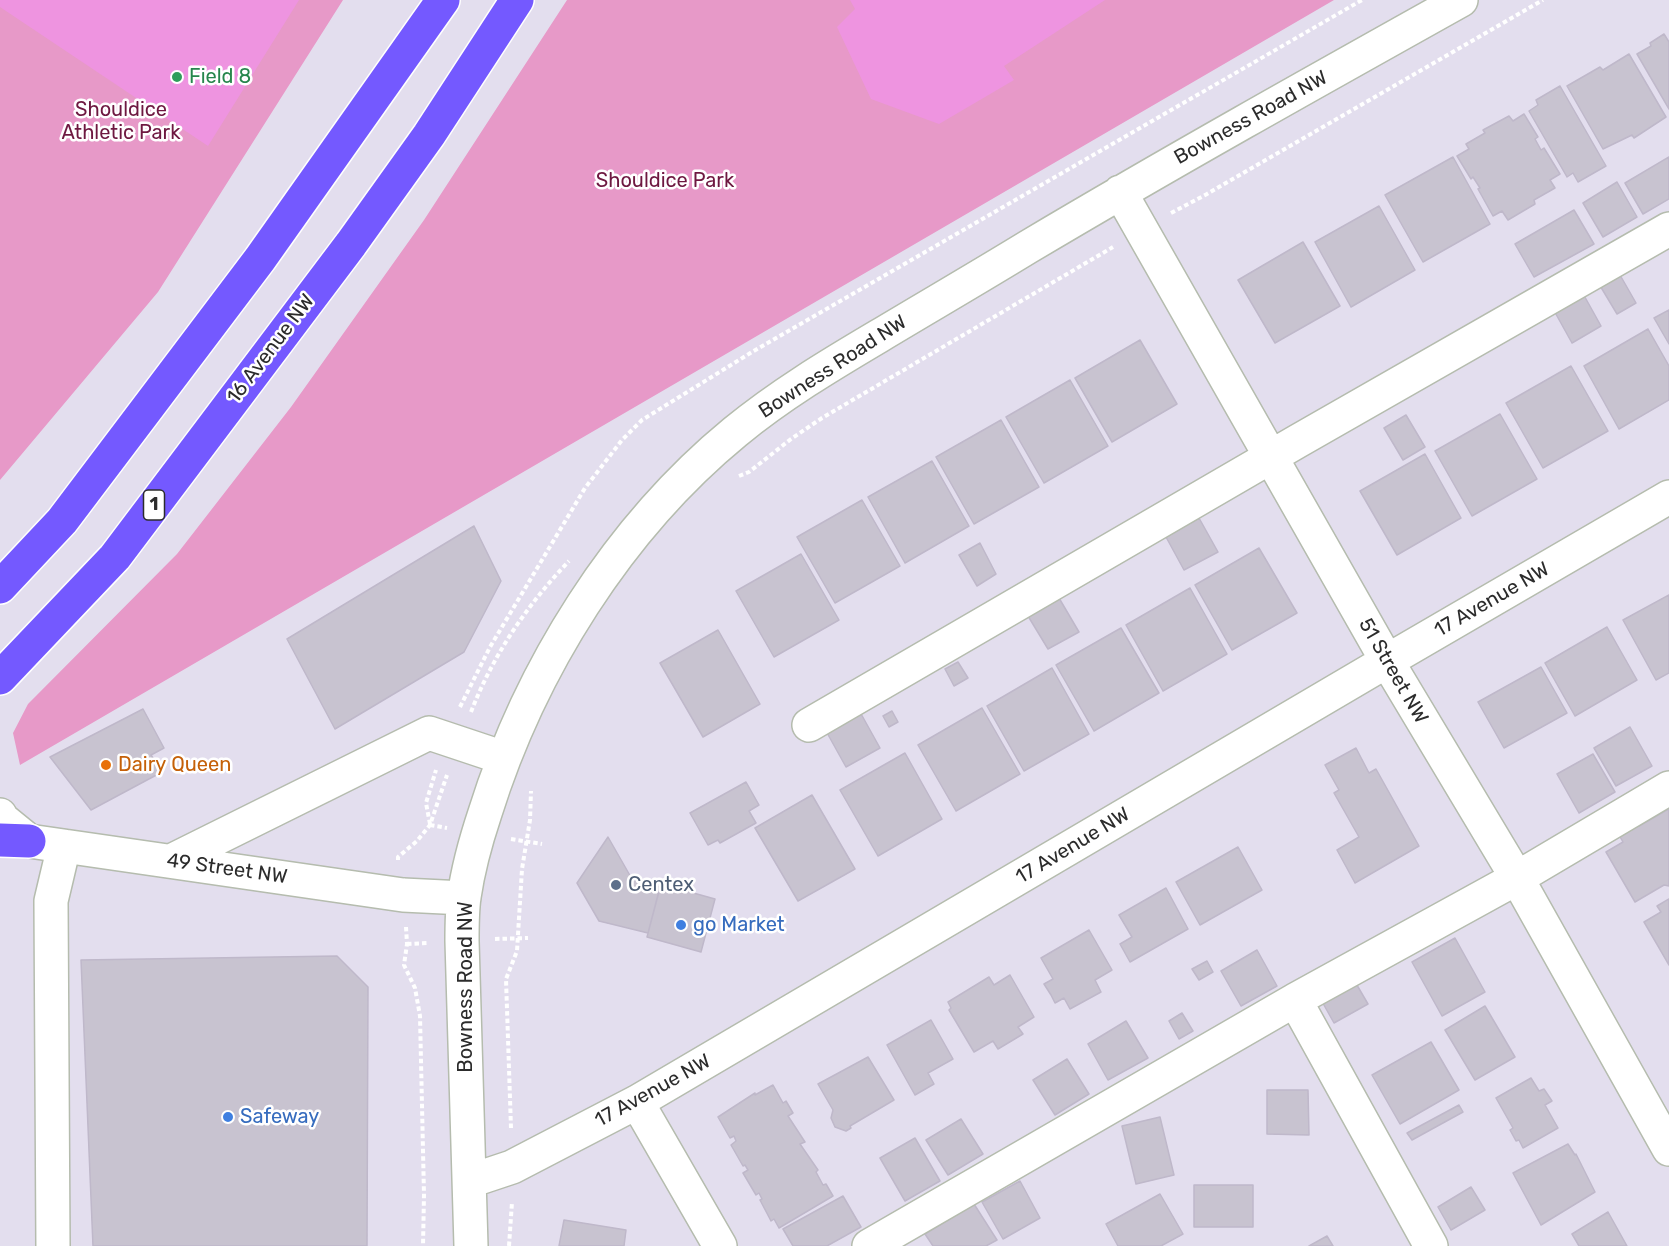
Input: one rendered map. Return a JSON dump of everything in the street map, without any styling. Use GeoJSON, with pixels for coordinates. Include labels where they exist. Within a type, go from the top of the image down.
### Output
{"type":"FeatureCollection","features":[{"type":"Feature","properties":{"kind":"highway"},"geometry":{"type":"LineString","coordinates":[[0,587],[62,520],[253,269],[443,0]]}},
{"type":"Feature","properties":{"kind":"highway","name":"16 Avenue NW"},"geometry":{"type":"LineString","coordinates":[[0,678],[115,557],[294,320],[429,135],[517,0]]}},
{"type":"Feature","properties":{"kind":"street","name":"Bowness Road NW"},"geometry":{"type":"LineString","coordinates":[[471,1246],[462,941],[464,898],[478,833],[504,758],[536,686],[567,630],[603,576],[650,517],[687,477],[734,433],[789,391],[1120,192],[1461,0]]}},
{"type":"Feature","properties":{"kind":"street","name":"51 Street NW"},"geometry":{"type":"LineString","coordinates":[[1120,192],[1386,661],[1517,878],[1669,1149]]}},
{"type":"Feature","properties":{"kind":"street"},"geometry":{"type":"LineString","coordinates":[[809,724],[1669,229]]}},
{"type":"Feature","properties":{"kind":"street","name":"17 Avenue NW"},"geometry":{"type":"LineString","coordinates":[[470,1181],[512,1167],[637,1102],[1669,497]]}},
{"type":"Feature","properties":{"kind":"street"},"geometry":{"type":"LineString","coordinates":[[171,861],[429,733],[504,758]]}},
{"type":"Feature","properties":{"kind":"street"},"geometry":{"type":"LineString","coordinates":[[869,1246],[1295,1000],[1517,878],[1669,788]]}},
{"type":"Feature","properties":{"kind":"street","name":"49 Street NW"},"geometry":{"type":"LineString","coordinates":[[0,815],[15,841],[64,846],[403,895],[464,898]]}},
{"type":"Feature","properties":{"kind":"street"},"geometry":{"type":"LineString","coordinates":[[53,1246],[51,900],[64,846]]}},
{"type":"Feature","properties":{"kind":"street"},"geometry":{"type":"LineString","coordinates":[[1295,1000],[1431,1246]]}},
{"type":"Feature","properties":{"kind":"street"},"geometry":{"type":"LineString","coordinates":[[637,1102],[720,1246]]}},
{"type":"Feature","properties":{"kind":"path"},"geometry":{"type":"LineString","coordinates":[[1168,214],[1207,194],[1543,0]]}},
{"type":"Feature","properties":{"kind":"path"},"geometry":{"type":"LineString","coordinates":[[731,478],[749,472],[791,439],[878,384],[1117,244]]}},
{"type":"Feature","properties":{"kind":"path"},"geometry":{"type":"LineString","coordinates":[[511,1101],[506,979],[517,951],[522,869],[530,820],[531,786]]}},
{"type":"Feature","properties":{"kind":"path"},"geometry":{"type":"LineString","coordinates":[[398,857],[417,841],[430,825]]}},
{"type":"Feature","properties":{"kind":"path"},"geometry":{"type":"LineString","coordinates":[[407,944],[404,965],[415,988],[420,1016],[423,1246]]}},
{"type":"Feature","properties":{"kind":"path"},"geometry":{"type":"LineString","coordinates":[[509,1246],[512,1197]]}},
{"type":"Feature","properties":{"kind":"green space","name":"Shouldice Athletic Park"},"geometry":{"type":"Polygon","coordinates":[[[0,0],[343,0],[158,292],[0,480],[0,0]]]}},
{"type":"Feature","properties":{"kind":"green space","name":"Shouldice Park"},"geometry":{"type":"Polygon","coordinates":[[[567,0],[1334,0],[20,765],[13,733],[28,704],[177,554],[291,407],[424,220],[567,0]]]}},
{"type":"Feature","properties":{"kind":"shaded area","name":"Field 8"},"geometry":{"type":"Polygon","coordinates":[[[0,0],[299,0],[208,146],[0,7],[0,0]]]}},
{"type":"Feature","properties":{"kind":"shaded area"},"geometry":{"type":"Polygon","coordinates":[[[850,0],[1105,0],[1004,66],[1014,80],[939,124],[871,99],[837,27],[855,9],[850,0]]]}},
{"type":"Feature","properties":{"kind":"building"},"geometry":{"type":"Polygon","coordinates":[[[1664,34],[1669,42],[1669,109],[1637,54],[1651,46],[1650,43],[1664,34]]]}},
{"type":"Feature","properties":{"kind":"building"},"geometry":{"type":"Polygon","coordinates":[[[1629,54],[1666,117],[1634,138],[1632,135],[1603,149],[1567,86],[1600,67],[1603,70],[1629,54]]]}},
{"type":"Feature","properties":{"kind":"building"},"geometry":{"type":"Polygon","coordinates":[[[1560,86],[1606,166],[1578,182],[1573,173],[1567,177],[1529,111],[1538,105],[1536,100],[1560,86]]]}},
{"type":"Feature","properties":{"kind":"building"},"geometry":{"type":"Polygon","coordinates":[[[1524,114],[1538,137],[1535,139],[1541,150],[1544,148],[1560,174],[1550,180],[1555,188],[1534,200],[1535,204],[1508,220],[1502,211],[1493,216],[1478,189],[1480,188],[1473,177],[1471,179],[1457,156],[1469,149],[1466,144],[1485,133],[1483,130],[1509,116],[1513,121],[1524,114]]]}},
{"type":"Feature","properties":{"kind":"building"},"geometry":{"type":"Polygon","coordinates":[[[1453,157],[1490,224],[1423,262],[1385,195],[1453,157]]]}},
{"type":"Feature","properties":{"kind":"building"},"geometry":{"type":"Polygon","coordinates":[[[1669,157],[1669,199],[1643,214],[1625,183],[1669,157]]]}},
{"type":"Feature","properties":{"kind":"building"},"geometry":{"type":"Polygon","coordinates":[[[1617,182],[1637,217],[1603,237],[1583,203],[1617,182]]]}},
{"type":"Feature","properties":{"kind":"building"},"geometry":{"type":"Polygon","coordinates":[[[1379,206],[1415,270],[1351,307],[1315,242],[1379,206]]]}},
{"type":"Feature","properties":{"kind":"building"},"geometry":{"type":"Polygon","coordinates":[[[1574,210],[1594,244],[1534,277],[1515,244],[1574,210]]]}},
{"type":"Feature","properties":{"kind":"building"},"geometry":{"type":"Polygon","coordinates":[[[1303,242],[1340,306],[1275,343],[1238,280],[1303,242]]]}},
{"type":"Feature","properties":{"kind":"building"},"geometry":{"type":"Polygon","coordinates":[[[1616,268],[1636,303],[1617,314],[1596,279],[1616,268]]]}},
{"type":"Feature","properties":{"kind":"building"},"geometry":{"type":"Polygon","coordinates":[[[1581,290],[1601,326],[1572,343],[1552,307],[1581,290]]]}},
{"type":"Feature","properties":{"kind":"building"},"geometry":{"type":"Polygon","coordinates":[[[1669,310],[1669,344],[1654,318],[1669,310]]]}},
{"type":"Feature","properties":{"kind":"building"},"geometry":{"type":"Polygon","coordinates":[[[1648,329],[1669,366],[1669,400],[1619,429],[1584,366],[1648,329]]]}},
{"type":"Feature","properties":{"kind":"building"},"geometry":{"type":"Polygon","coordinates":[[[1140,340],[1177,404],[1112,442],[1075,378],[1140,340]]]}},
{"type":"Feature","properties":{"kind":"building"},"geometry":{"type":"Polygon","coordinates":[[[1571,366],[1608,431],[1543,468],[1506,403],[1571,366]]]}},
{"type":"Feature","properties":{"kind":"building"},"geometry":{"type":"Polygon","coordinates":[[[1070,380],[1108,446],[1044,483],[1006,417],[1070,380]]]}},
{"type":"Feature","properties":{"kind":"building"},"geometry":{"type":"Polygon","coordinates":[[[1500,414],[1537,479],[1472,516],[1435,451],[1500,414]]]}},
{"type":"Feature","properties":{"kind":"building"},"geometry":{"type":"Polygon","coordinates":[[[1406,415],[1425,447],[1403,460],[1384,428],[1406,415]]]}},
{"type":"Feature","properties":{"kind":"building"},"geometry":{"type":"Polygon","coordinates":[[[1001,420],[1039,487],[974,524],[936,457],[1001,420]]]}},
{"type":"Feature","properties":{"kind":"building"},"geometry":{"type":"Polygon","coordinates":[[[1425,454],[1461,518],[1397,555],[1360,491],[1425,454]]]}},
{"type":"Feature","properties":{"kind":"building"},"geometry":{"type":"Polygon","coordinates":[[[932,461],[969,526],[905,563],[868,497],[932,461]]]}},
{"type":"Feature","properties":{"kind":"building"},"geometry":{"type":"Polygon","coordinates":[[[862,500],[900,566],[835,603],[797,537],[862,500]]]}},
{"type":"Feature","properties":{"kind":"building"},"geometry":{"type":"Polygon","coordinates":[[[1199,518],[1218,552],[1184,570],[1166,537],[1199,518]]]}},
{"type":"Feature","properties":{"kind":"building"},"geometry":{"type":"Polygon","coordinates":[[[474,526],[501,581],[464,652],[335,729],[287,639],[474,526]]]}},
{"type":"Feature","properties":{"kind":"building"},"geometry":{"type":"Polygon","coordinates":[[[980,543],[996,574],[977,586],[959,555],[980,543]]]}},
{"type":"Feature","properties":{"kind":"building"},"geometry":{"type":"Polygon","coordinates":[[[1259,548],[1297,613],[1232,650],[1195,585],[1259,548]]]}},
{"type":"Feature","properties":{"kind":"building"},"geometry":{"type":"Polygon","coordinates":[[[801,554],[839,620],[774,657],[736,591],[801,554]]]}},
{"type":"Feature","properties":{"kind":"building"},"geometry":{"type":"Polygon","coordinates":[[[1190,588],[1227,654],[1163,691],[1126,625],[1190,588]]]}},
{"type":"Feature","properties":{"kind":"building"},"geometry":{"type":"Polygon","coordinates":[[[1669,595],[1669,673],[1656,680],[1623,620],[1669,595]]]}},
{"type":"Feature","properties":{"kind":"building"},"geometry":{"type":"Polygon","coordinates":[[[1059,598],[1079,632],[1048,649],[1028,616],[1059,598]]]}},
{"type":"Feature","properties":{"kind":"building"},"geometry":{"type":"Polygon","coordinates":[[[1607,627],[1637,680],[1575,716],[1545,663],[1607,627]]]}},
{"type":"Feature","properties":{"kind":"building"},"geometry":{"type":"Polygon","coordinates":[[[1121,628],[1159,693],[1094,731],[1056,665],[1121,628]]]}},
{"type":"Feature","properties":{"kind":"building"},"geometry":{"type":"Polygon","coordinates":[[[718,630],[760,704],[703,737],[660,663],[718,630]]]}},
{"type":"Feature","properties":{"kind":"building"},"geometry":{"type":"Polygon","coordinates":[[[958,662],[968,678],[954,686],[945,669],[958,662]]]}},
{"type":"Feature","properties":{"kind":"building"},"geometry":{"type":"Polygon","coordinates":[[[1541,667],[1567,713],[1504,748],[1478,702],[1541,667]]]}},
{"type":"Feature","properties":{"kind":"building"},"geometry":{"type":"Polygon","coordinates":[[[1052,668],[1089,734],[1024,771],[987,706],[1052,668]]]}},
{"type":"Feature","properties":{"kind":"building"},"geometry":{"type":"Polygon","coordinates":[[[982,708],[1020,774],[956,811],[918,745],[982,708]]]}},
{"type":"Feature","properties":{"kind":"building","name":"Dairy Queen"},"geometry":{"type":"Polygon","coordinates":[[[143,709],[164,748],[151,755],[162,772],[91,810],[50,757],[143,709]]]}},
{"type":"Feature","properties":{"kind":"building"},"geometry":{"type":"Polygon","coordinates":[[[892,711],[898,722],[889,727],[883,716],[892,711]]]}},
{"type":"Feature","properties":{"kind":"building"},"geometry":{"type":"Polygon","coordinates":[[[860,712],[880,748],[846,767],[826,731],[860,712]]]}},
{"type":"Feature","properties":{"kind":"building"},"geometry":{"type":"Polygon","coordinates":[[[1630,727],[1652,766],[1616,786],[1594,748],[1630,727]]]}},
{"type":"Feature","properties":{"kind":"building"},"geometry":{"type":"Polygon","coordinates":[[[1356,748],[1369,773],[1376,769],[1419,846],[1355,883],[1337,850],[1359,837],[1334,793],[1339,790],[1325,765],[1356,748]]]}},
{"type":"Feature","properties":{"kind":"building"},"geometry":{"type":"Polygon","coordinates":[[[905,753],[942,819],[878,856],[840,790],[905,753]]]}},
{"type":"Feature","properties":{"kind":"building"},"geometry":{"type":"Polygon","coordinates":[[[1593,754],[1615,792],[1579,813],[1557,774],[1593,754]]]}},
{"type":"Feature","properties":{"kind":"building"},"geometry":{"type":"Polygon","coordinates":[[[746,782],[759,805],[749,811],[756,823],[720,843],[718,840],[708,845],[690,813],[746,782]]]}},
{"type":"Feature","properties":{"kind":"building"},"geometry":{"type":"Polygon","coordinates":[[[812,795],[855,869],[798,901],[755,828],[812,795]]]}},
{"type":"Feature","properties":{"kind":"building"},"geometry":{"type":"Polygon","coordinates":[[[1669,809],[1669,886],[1664,885],[1635,902],[1606,852],[1623,842],[1619,835],[1669,809]]]}},
{"type":"Feature","properties":{"kind":"building","name":"Centex"},"geometry":{"type":"Polygon","coordinates":[[[608,837],[632,879],[660,887],[648,933],[599,921],[577,883],[608,837]]]}},
{"type":"Feature","properties":{"kind":"building"},"geometry":{"type":"Polygon","coordinates":[[[1238,847],[1262,890],[1200,925],[1176,882],[1238,847]]]}},
{"type":"Feature","properties":{"kind":"building"},"geometry":{"type":"Polygon","coordinates":[[[661,884],[715,899],[701,952],[647,937],[661,884]]]}},
{"type":"Feature","properties":{"kind":"building"},"geometry":{"type":"Polygon","coordinates":[[[1166,888],[1188,929],[1130,962],[1120,944],[1132,937],[1119,915],[1166,888]]]}},
{"type":"Feature","properties":{"kind":"building"},"geometry":{"type":"Polygon","coordinates":[[[1669,899],[1669,965],[1644,922],[1661,912],[1657,906],[1669,899]]]}},
{"type":"Feature","properties":{"kind":"building"},"geometry":{"type":"Polygon","coordinates":[[[1089,930],[1112,970],[1095,980],[1101,992],[1070,1009],[1064,998],[1055,1003],[1044,984],[1053,979],[1041,958],[1089,930]]]}},
{"type":"Feature","properties":{"kind":"building"},"geometry":{"type":"Polygon","coordinates":[[[1455,938],[1485,992],[1442,1016],[1412,962],[1455,938]]]}},
{"type":"Feature","properties":{"kind":"building"},"geometry":{"type":"Polygon","coordinates":[[[1257,950],[1277,986],[1241,1006],[1221,971],[1257,950]]]}},
{"type":"Feature","properties":{"kind":"building","name":"Safeway"},"geometry":{"type":"Polygon","coordinates":[[[337,956],[368,987],[367,1246],[93,1246],[81,960],[337,956]]]}},
{"type":"Feature","properties":{"kind":"building"},"geometry":{"type":"Polygon","coordinates":[[[1207,961],[1213,972],[1199,980],[1192,969],[1207,961]]]}},
{"type":"Feature","properties":{"kind":"building"},"geometry":{"type":"Polygon","coordinates":[[[1010,975],[1034,1017],[1018,1027],[1023,1034],[998,1049],[993,1041],[974,1052],[949,1010],[951,1008],[948,1002],[989,977],[994,985],[1010,975]]]}},
{"type":"Feature","properties":{"kind":"building"},"geometry":{"type":"Polygon","coordinates":[[[1354,980],[1368,1004],[1334,1023],[1320,998],[1354,980]]]}},
{"type":"Feature","properties":{"kind":"building"},"geometry":{"type":"Polygon","coordinates":[[[1485,1006],[1515,1057],[1475,1080],[1445,1030],[1485,1006]]]}},
{"type":"Feature","properties":{"kind":"building"},"geometry":{"type":"Polygon","coordinates":[[[1182,1013],[1193,1031],[1179,1039],[1169,1021],[1182,1013]]]}},
{"type":"Feature","properties":{"kind":"building"},"geometry":{"type":"Polygon","coordinates":[[[931,1020],[953,1059],[928,1073],[934,1084],[915,1095],[887,1045],[931,1020]]]}},
{"type":"Feature","properties":{"kind":"building"},"geometry":{"type":"Polygon","coordinates":[[[1126,1021],[1148,1058],[1108,1080],[1088,1044],[1126,1021]]]}},
{"type":"Feature","properties":{"kind":"building"},"geometry":{"type":"Polygon","coordinates":[[[1431,1042],[1459,1090],[1400,1124],[1372,1075],[1431,1042]]]}},
{"type":"Feature","properties":{"kind":"building"},"geometry":{"type":"Polygon","coordinates":[[[868,1057],[894,1100],[850,1126],[851,1128],[846,1131],[835,1127],[831,1118],[833,1110],[818,1084],[868,1057]]]}},
{"type":"Feature","properties":{"kind":"building"},"geometry":{"type":"Polygon","coordinates":[[[1067,1059],[1089,1094],[1055,1115],[1033,1080],[1067,1059]]]}},
{"type":"Feature","properties":{"kind":"building"},"geometry":{"type":"Polygon","coordinates":[[[1531,1078],[1539,1091],[1544,1089],[1552,1101],[1545,1105],[1558,1128],[1523,1148],[1510,1130],[1513,1128],[1496,1098],[1531,1078]]]}},
{"type":"Feature","properties":{"kind":"building"},"geometry":{"type":"Polygon","coordinates":[[[773,1085],[783,1103],[786,1101],[793,1113],[788,1116],[805,1142],[800,1144],[818,1170],[816,1172],[823,1185],[826,1184],[833,1196],[779,1228],[774,1219],[771,1221],[760,1200],[762,1199],[759,1193],[756,1195],[743,1173],[748,1170],[745,1165],[743,1166],[731,1145],[736,1141],[734,1136],[730,1138],[718,1117],[755,1093],[755,1095],[773,1085]]]}},
{"type":"Feature","properties":{"kind":"building"},"geometry":{"type":"Polygon","coordinates":[[[1267,1090],[1308,1090],[1309,1135],[1267,1134],[1267,1090]]]}},
{"type":"Feature","properties":{"kind":"building"},"geometry":{"type":"Polygon","coordinates":[[[1459,1105],[1463,1112],[1412,1140],[1407,1133],[1459,1105]]]}},
{"type":"Feature","properties":{"kind":"building"},"geometry":{"type":"Polygon","coordinates":[[[1160,1117],[1174,1175],[1136,1184],[1122,1126],[1160,1117]]]}},
{"type":"Feature","properties":{"kind":"building"},"geometry":{"type":"Polygon","coordinates":[[[961,1119],[983,1154],[948,1175],[926,1140],[961,1119]]]}},
{"type":"Feature","properties":{"kind":"building"},"geometry":{"type":"Polygon","coordinates":[[[915,1138],[940,1181],[905,1201],[880,1158],[915,1138]]]}},
{"type":"Feature","properties":{"kind":"building"},"geometry":{"type":"Polygon","coordinates":[[[1568,1144],[1576,1154],[1595,1192],[1541,1225],[1513,1173],[1568,1144]]]}},
{"type":"Feature","properties":{"kind":"building"},"geometry":{"type":"Polygon","coordinates":[[[1020,1181],[1040,1218],[1003,1239],[982,1202],[1020,1181]]]}},
{"type":"Feature","properties":{"kind":"building"},"geometry":{"type":"Polygon","coordinates":[[[1194,1185],[1253,1185],[1253,1227],[1194,1227],[1194,1185]]]}},
{"type":"Feature","properties":{"kind":"building"},"geometry":{"type":"Polygon","coordinates":[[[1471,1187],[1485,1210],[1451,1230],[1438,1207],[1471,1187]]]}},
{"type":"Feature","properties":{"kind":"building"},"geometry":{"type":"Polygon","coordinates":[[[1160,1194],[1183,1234],[1161,1246],[1118,1246],[1106,1224],[1160,1194]]]}},
{"type":"Feature","properties":{"kind":"building"},"geometry":{"type":"Polygon","coordinates":[[[843,1196],[861,1227],[827,1246],[793,1246],[783,1229],[843,1196]]]}},
{"type":"Feature","properties":{"kind":"building"},"geometry":{"type":"Polygon","coordinates":[[[974,1204],[997,1240],[986,1246],[933,1246],[925,1234],[974,1204]]]}},
{"type":"Feature","properties":{"kind":"building"},"geometry":{"type":"Polygon","coordinates":[[[1608,1212],[1627,1246],[1579,1246],[1572,1234],[1608,1212]]]}},
{"type":"Feature","properties":{"kind":"building"},"geometry":{"type":"Polygon","coordinates":[[[564,1220],[626,1230],[624,1246],[559,1246],[564,1220]]]}},
{"type":"Feature","properties":{"kind":"building"},"geometry":{"type":"Polygon","coordinates":[[[1327,1236],[1333,1246],[1309,1246],[1327,1236]]]}},
{"type":"Feature","properties":{"kind":"place","name":"Field 8"},"geometry":{"type":"Point","coordinates":[177,77]}},
{"type":"Feature","properties":{"kind":"place","name":"Dairy Queen"},"geometry":{"type":"Point","coordinates":[106,765]}},
{"type":"Feature","properties":{"kind":"place","name":"Centex"},"geometry":{"type":"Point","coordinates":[616,885]}},
{"type":"Feature","properties":{"kind":"place","name":"go Market"},"geometry":{"type":"Point","coordinates":[681,925]}},
{"type":"Feature","properties":{"kind":"place","name":"Safeway"},"geometry":{"type":"Point","coordinates":[228,1117]}}]}
